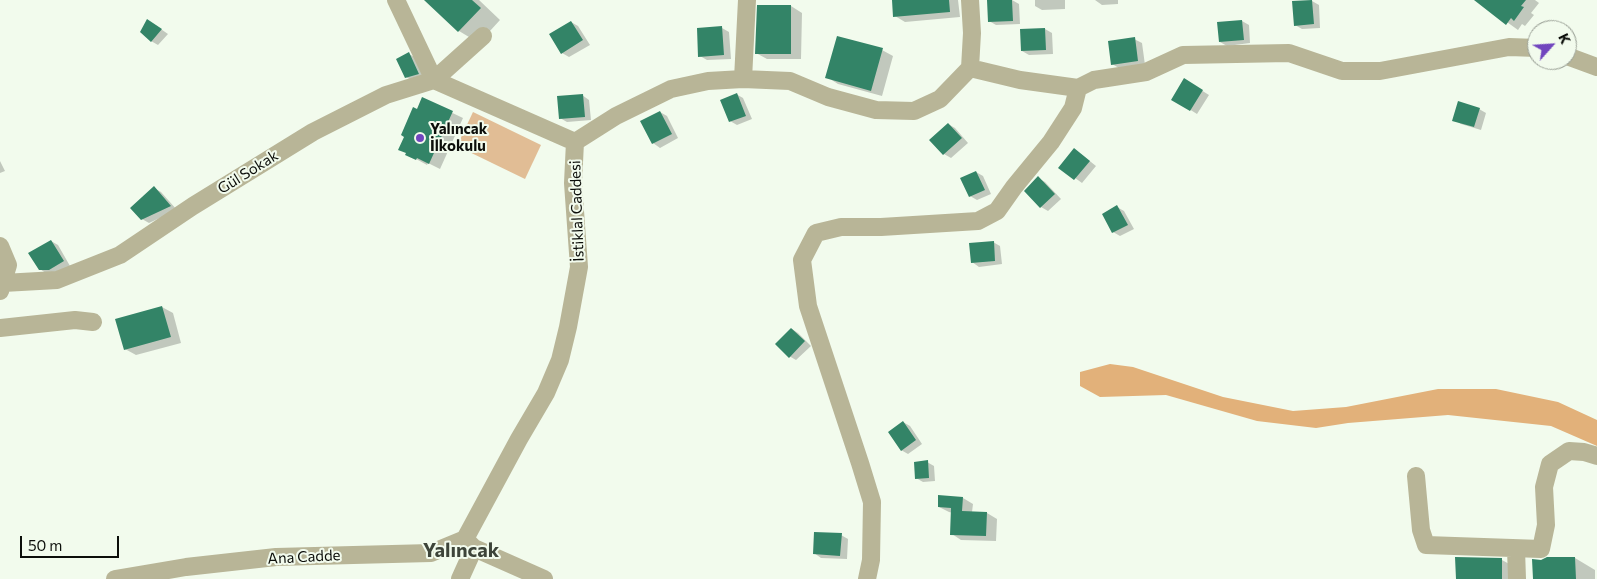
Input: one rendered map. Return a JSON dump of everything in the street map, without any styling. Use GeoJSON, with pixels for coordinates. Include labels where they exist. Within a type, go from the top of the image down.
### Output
{"type":"FeatureCollection","features":[{"type":"Feature","properties":{"kind":"street"},"geometry":{"type":"LineString","coordinates":[[396,0],[434,80],[575,142]]}},
{"type":"Feature","properties":{"kind":"street"},"geometry":{"type":"LineString","coordinates":[[743,79],[746,0]]}},
{"type":"Feature","properties":{"kind":"street"},"geometry":{"type":"LineString","coordinates":[[970,0],[972,33],[970,68],[1020,80],[1078,88],[1094,80],[1146,72],[1183,55],[1289,53],[1342,71],[1380,72],[1508,47],[1527,48]]}},
{"type":"Feature","properties":{"kind":"street","name":"Gül Sokak"},"geometry":{"type":"LineString","coordinates":[[1,287],[57,280],[120,255],[193,206],[313,132],[386,95],[434,80],[483,36]]}},
{"type":"Feature","properties":{"kind":"street"},"geometry":{"type":"LineString","coordinates":[[1577,60],[1597,67]]}},
{"type":"Feature","properties":{"kind":"street","name":"İstiklal Caddesi"},"geometry":{"type":"LineString","coordinates":[[469,544],[478,516],[546,392],[560,360],[579,267],[574,183],[575,142],[616,116],[671,89],[708,81],[743,79],[790,81],[828,97],[876,110],[914,111],[940,99],[970,68]]}},
{"type":"Feature","properties":{"kind":"street"},"geometry":{"type":"LineString","coordinates":[[867,579],[872,560],[872,502],[808,306],[802,260],[816,233],[840,227],[881,227],[978,221],[997,211],[1051,142],[1073,108],[1078,88]]}},
{"type":"Feature","properties":{"kind":"street"},"geometry":{"type":"LineString","coordinates":[[0,246],[8,264],[1,287]]}},
{"type":"Feature","properties":{"kind":"street"},"geometry":{"type":"LineString","coordinates":[[0,328],[75,320],[94,322]]}},
{"type":"Feature","properties":{"kind":"street"},"geometry":{"type":"LineString","coordinates":[[1416,476],[1421,530],[1426,545],[1541,549],[1546,525],[1544,487],[1550,464],[1569,451],[1584,452],[1597,456]]}},
{"type":"Feature","properties":{"kind":"street"},"geometry":{"type":"LineString","coordinates":[[460,579],[469,544],[544,579]]}},
{"type":"Feature","properties":{"kind":"street","name":"Ana Cadde"},"geometry":{"type":"LineString","coordinates":[[115,579],[187,573],[276,557],[431,554],[469,544]]}},
{"type":"Feature","properties":{"kind":"street"},"geometry":{"type":"LineString","coordinates":[[1516,549],[1517,579]]}},
{"type":"Feature","properties":{"kind":"shaded area"},"geometry":{"type":"Polygon","coordinates":[[[473,112],[541,145],[525,179],[457,146],[473,112]]]}},
{"type":"Feature","properties":{"kind":"shaded area"},"geometry":{"type":"Polygon","coordinates":[[[1110,364],[1133,367],[1223,397],[1293,411],[1346,407],[1438,389],[1496,389],[1558,402],[1597,420],[1597,446],[1551,426],[1448,415],[1348,423],[1316,428],[1257,421],[1166,395],[1100,397],[1080,386],[1080,372],[1110,364]]]}},
{"type":"Feature","properties":{"kind":"building"},"geometry":{"type":"Polygon","coordinates":[[[424,0],[472,0],[481,8],[458,32],[424,0]]]}},
{"type":"Feature","properties":{"kind":"building"},"geometry":{"type":"Polygon","coordinates":[[[892,0],[949,0],[950,12],[893,17],[892,0]]]}},
{"type":"Feature","properties":{"kind":"building"},"geometry":{"type":"Polygon","coordinates":[[[987,0],[1012,0],[1013,21],[988,22],[987,0]]]}},
{"type":"Feature","properties":{"kind":"building"},"geometry":{"type":"Polygon","coordinates":[[[1312,0],[1314,24],[1294,26],[1292,1],[1312,0]]]}},
{"type":"Feature","properties":{"kind":"building"},"geometry":{"type":"Polygon","coordinates":[[[1474,0],[1526,0],[1521,6],[1524,7],[1514,21],[1511,18],[1506,25],[1474,0]]]}},
{"type":"Feature","properties":{"kind":"building"},"geometry":{"type":"Polygon","coordinates":[[[757,5],[791,5],[791,54],[755,54],[757,5]]]}},
{"type":"Feature","properties":{"kind":"building"},"geometry":{"type":"Polygon","coordinates":[[[147,19],[162,29],[151,42],[140,32],[147,19]]]}},
{"type":"Feature","properties":{"kind":"building"},"geometry":{"type":"Polygon","coordinates":[[[1242,20],[1244,40],[1219,42],[1217,22],[1242,20]]]}},
{"type":"Feature","properties":{"kind":"building"},"geometry":{"type":"Polygon","coordinates":[[[571,21],[583,40],[561,54],[549,34],[571,21]]]}},
{"type":"Feature","properties":{"kind":"building"},"geometry":{"type":"Polygon","coordinates":[[[722,26],[724,55],[698,57],[697,28],[722,26]]]}},
{"type":"Feature","properties":{"kind":"building"},"geometry":{"type":"Polygon","coordinates":[[[1045,28],[1046,50],[1021,51],[1020,29],[1045,28]]]}},
{"type":"Feature","properties":{"kind":"building"},"geometry":{"type":"Polygon","coordinates":[[[837,36],[883,48],[871,91],[825,78],[837,36]]]}},
{"type":"Feature","properties":{"kind":"building"},"geometry":{"type":"Polygon","coordinates":[[[1135,37],[1138,61],[1111,65],[1108,41],[1135,37]]]}},
{"type":"Feature","properties":{"kind":"building"},"geometry":{"type":"Polygon","coordinates":[[[409,52],[419,74],[405,78],[396,59],[409,52]]]}},
{"type":"Feature","properties":{"kind":"building"},"geometry":{"type":"Polygon","coordinates":[[[1184,78],[1203,90],[1190,111],[1171,100],[1184,78]]]}},
{"type":"Feature","properties":{"kind":"building"},"geometry":{"type":"Polygon","coordinates":[[[737,93],[746,116],[729,122],[720,100],[737,93]]]}},
{"type":"Feature","properties":{"kind":"building"},"geometry":{"type":"Polygon","coordinates":[[[583,94],[585,117],[559,119],[557,96],[583,94]]]}},
{"type":"Feature","properties":{"kind":"building"},"geometry":{"type":"Polygon","coordinates":[[[422,97],[453,111],[429,164],[417,158],[416,160],[398,150],[404,137],[401,135],[413,107],[417,109],[422,97]]]}},
{"type":"Feature","properties":{"kind":"building"},"geometry":{"type":"Polygon","coordinates":[[[1458,101],[1480,108],[1474,127],[1452,121],[1458,101]]]}},
{"type":"Feature","properties":{"kind":"building"},"geometry":{"type":"Polygon","coordinates":[[[660,111],[672,134],[652,144],[640,121],[660,111]]]}},
{"type":"Feature","properties":{"kind":"building"},"geometry":{"type":"Polygon","coordinates":[[[948,123],[962,138],[943,155],[929,140],[948,123]]]}},
{"type":"Feature","properties":{"kind":"building"},"geometry":{"type":"Polygon","coordinates":[[[1074,148],[1090,161],[1074,180],[1058,168],[1074,148]]]}},
{"type":"Feature","properties":{"kind":"building"},"geometry":{"type":"Polygon","coordinates":[[[976,171],[985,190],[969,197],[960,178],[976,171]]]}},
{"type":"Feature","properties":{"kind":"building"},"geometry":{"type":"Polygon","coordinates":[[[1038,176],[1055,194],[1040,208],[1024,191],[1038,176]]]}},
{"type":"Feature","properties":{"kind":"building"},"geometry":{"type":"Polygon","coordinates":[[[154,186],[171,206],[141,220],[130,208],[154,186]]]}},
{"type":"Feature","properties":{"kind":"building"},"geometry":{"type":"Polygon","coordinates":[[[1117,205],[1128,225],[1112,233],[1102,214],[1117,205]]]}},
{"type":"Feature","properties":{"kind":"building"},"geometry":{"type":"Polygon","coordinates":[[[51,240],[64,261],[49,270],[39,270],[28,253],[51,240]]]}},
{"type":"Feature","properties":{"kind":"building"},"geometry":{"type":"Polygon","coordinates":[[[994,241],[995,261],[971,263],[969,243],[994,241]]]}},
{"type":"Feature","properties":{"kind":"building"},"geometry":{"type":"Polygon","coordinates":[[[162,306],[171,337],[124,350],[115,319],[162,306]]]}},
{"type":"Feature","properties":{"kind":"building"},"geometry":{"type":"Polygon","coordinates":[[[791,328],[805,341],[789,358],[775,344],[791,328]]]}},
{"type":"Feature","properties":{"kind":"building"},"geometry":{"type":"Polygon","coordinates":[[[903,421],[916,440],[901,451],[888,432],[903,421]]]}},
{"type":"Feature","properties":{"kind":"building"},"geometry":{"type":"Polygon","coordinates":[[[928,460],[929,478],[915,479],[914,462],[928,460]]]}},
{"type":"Feature","properties":{"kind":"building"},"geometry":{"type":"Polygon","coordinates":[[[938,495],[963,497],[962,511],[987,512],[986,536],[950,535],[951,508],[938,507],[938,495]]]}},
{"type":"Feature","properties":{"kind":"building"},"geometry":{"type":"Polygon","coordinates":[[[814,532],[842,533],[840,556],[813,554],[814,532]]]}},
{"type":"Feature","properties":{"kind":"building"},"geometry":{"type":"Polygon","coordinates":[[[1455,557],[1502,558],[1502,579],[1456,579],[1455,557]]]}},
{"type":"Feature","properties":{"kind":"building"},"geometry":{"type":"Polygon","coordinates":[[[1547,557],[1575,557],[1576,579],[1533,579],[1532,559],[1541,560],[1547,557]]]}},
{"type":"Feature","properties":{"kind":"place","name":"Yalıncak İlkokulu"},"geometry":{"type":"Point","coordinates":[420,138]}},
{"type":"Feature","properties":{"kind":"district","name":"Yalıncak"},"geometry":{"type":"Point","coordinates":[461,550]}}]}
